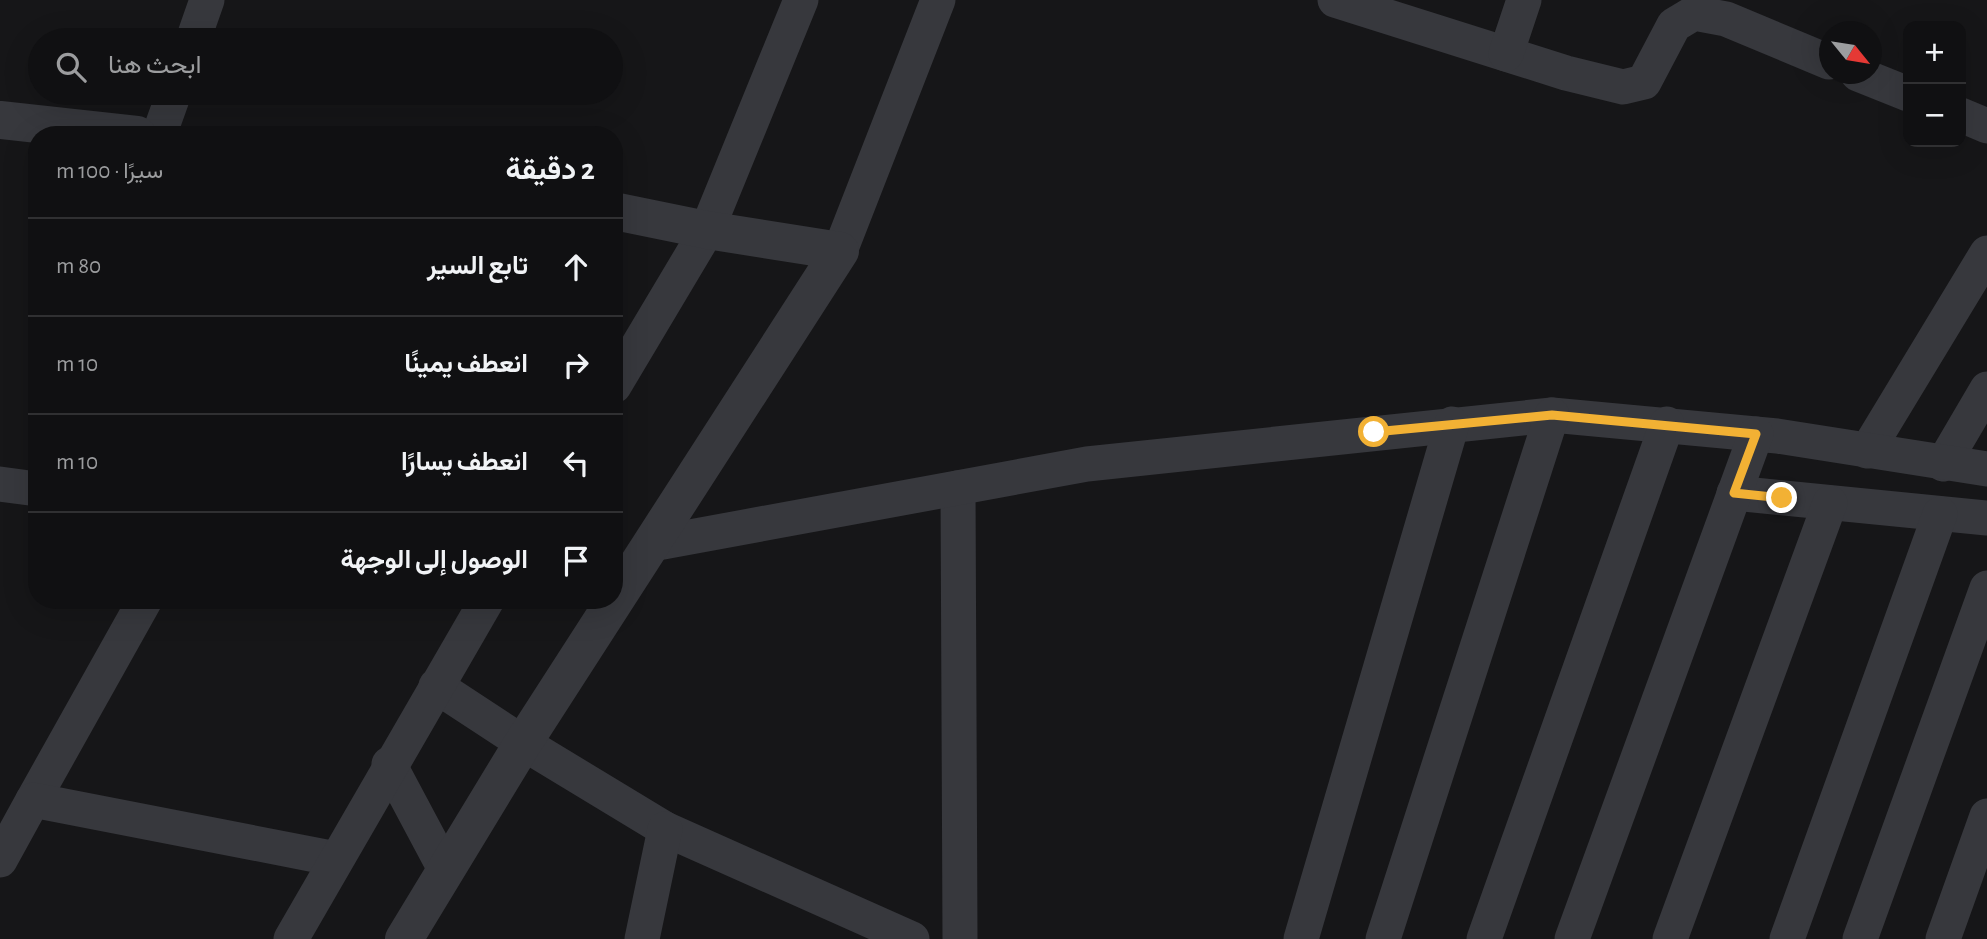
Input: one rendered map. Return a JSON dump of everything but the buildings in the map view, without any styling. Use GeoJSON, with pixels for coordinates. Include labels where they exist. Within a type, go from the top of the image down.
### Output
{"type":"FeatureCollection","features":[{"type":"Feature","properties":{"kind":"street"},"geometry":{"type":"LineString","coordinates":[[198,28],[208,0]]}},
{"type":"Feature","properties":{"kind":"street"},"geometry":{"type":"LineString","coordinates":[[623,371],[707,230],[801,0]]}},
{"type":"Feature","properties":{"kind":"street"},"geometry":{"type":"LineString","coordinates":[[623,583],[652,544],[840,251],[938,0]]}},
{"type":"Feature","properties":{"kind":"street"},"geometry":{"type":"LineString","coordinates":[[1335,0],[1566,73],[1634,87],[1647,77],[1675,25],[1694,13],[1726,19],[1819,58]]}},
{"type":"Feature","properties":{"kind":"street"},"geometry":{"type":"LineString","coordinates":[[1506,54],[1524,0]]}},
{"type":"Feature","properties":{"kind":"street"},"geometry":{"type":"LineString","coordinates":[[1882,84],[1903,92]]}},
{"type":"Feature","properties":{"kind":"street"},"geometry":{"type":"LineString","coordinates":[[162,126],[170,105]]}},
{"type":"Feature","properties":{"kind":"street"},"geometry":{"type":"LineString","coordinates":[[1966,117],[1987,126]]}},
{"type":"Feature","properties":{"kind":"street"},"geometry":{"type":"LineString","coordinates":[[0,120],[55,126]]}},
{"type":"Feature","properties":{"kind":"street"},"geometry":{"type":"LineString","coordinates":[[623,213],[707,230],[840,251]]}},
{"type":"Feature","properties":{"kind":"street"},"geometry":{"type":"LineString","coordinates":[[1867,451],[1987,253]]}},
{"type":"Feature","properties":{"kind":"street"},"geometry":{"type":"LineString","coordinates":[[1943,464],[1987,389]]}},
{"type":"Feature","properties":{"kind":"street"},"geometry":{"type":"LineString","coordinates":[[652,544],[1087,464],[1552,415],[1756,434],[1987,469]]}},
{"type":"Feature","properties":{"kind":"street"},"geometry":{"type":"LineString","coordinates":[[1382,939],[1552,415]]}},
{"type":"Feature","properties":{"kind":"street"},"geometry":{"type":"LineString","coordinates":[[1301,939],[1452,424]]}},
{"type":"Feature","properties":{"kind":"street"},"geometry":{"type":"LineString","coordinates":[[1484,939],[1667,424]]}},
{"type":"Feature","properties":{"kind":"street"},"geometry":{"type":"LineString","coordinates":[[1572,939],[1756,434]]}},
{"type":"Feature","properties":{"kind":"street"},"geometry":{"type":"LineString","coordinates":[[0,484],[28,488]]}},
{"type":"Feature","properties":{"kind":"street"},"geometry":{"type":"LineString","coordinates":[[958,488],[960,939]]}},
{"type":"Feature","properties":{"kind":"street"},"geometry":{"type":"LineString","coordinates":[[1734,493],[1987,519]]}},
{"type":"Feature","properties":{"kind":"street"},"geometry":{"type":"LineString","coordinates":[[1670,939],[1830,503]]}},
{"type":"Feature","properties":{"kind":"street"},"geometry":{"type":"LineString","coordinates":[[1787,939],[1940,514]]}},
{"type":"Feature","properties":{"kind":"street"},"geometry":{"type":"LineString","coordinates":[[1860,939],[1987,588]]}},
{"type":"Feature","properties":{"kind":"street"},"geometry":{"type":"LineString","coordinates":[[0,860],[140,609]]}},
{"type":"Feature","properties":{"kind":"street"},"geometry":{"type":"LineString","coordinates":[[291,939],[389,764],[481,609]]}},
{"type":"Feature","properties":{"kind":"street"},"geometry":{"type":"LineString","coordinates":[[404,939],[606,609]]}},
{"type":"Feature","properties":{"kind":"street"},"geometry":{"type":"LineString","coordinates":[[436,686],[523,743],[665,829],[912,939]]}},
{"type":"Feature","properties":{"kind":"street"},"geometry":{"type":"LineString","coordinates":[[389,764],[446,871]]}},
{"type":"Feature","properties":{"kind":"street"},"geometry":{"type":"LineString","coordinates":[[33,800],[336,859]]}},
{"type":"Feature","properties":{"kind":"street"},"geometry":{"type":"LineString","coordinates":[[1943,939],[1987,816]]}},
{"type":"Feature","properties":{"kind":"street"},"geometry":{"type":"LineString","coordinates":[[642,939],[665,829]]}},
{"type":"Feature","properties":{"kind":"route"},"geometry":{"type":"LineString","coordinates":[[1374,432],[1552,415],[1756,434],[1734,493],[1782,498]]}}]}
